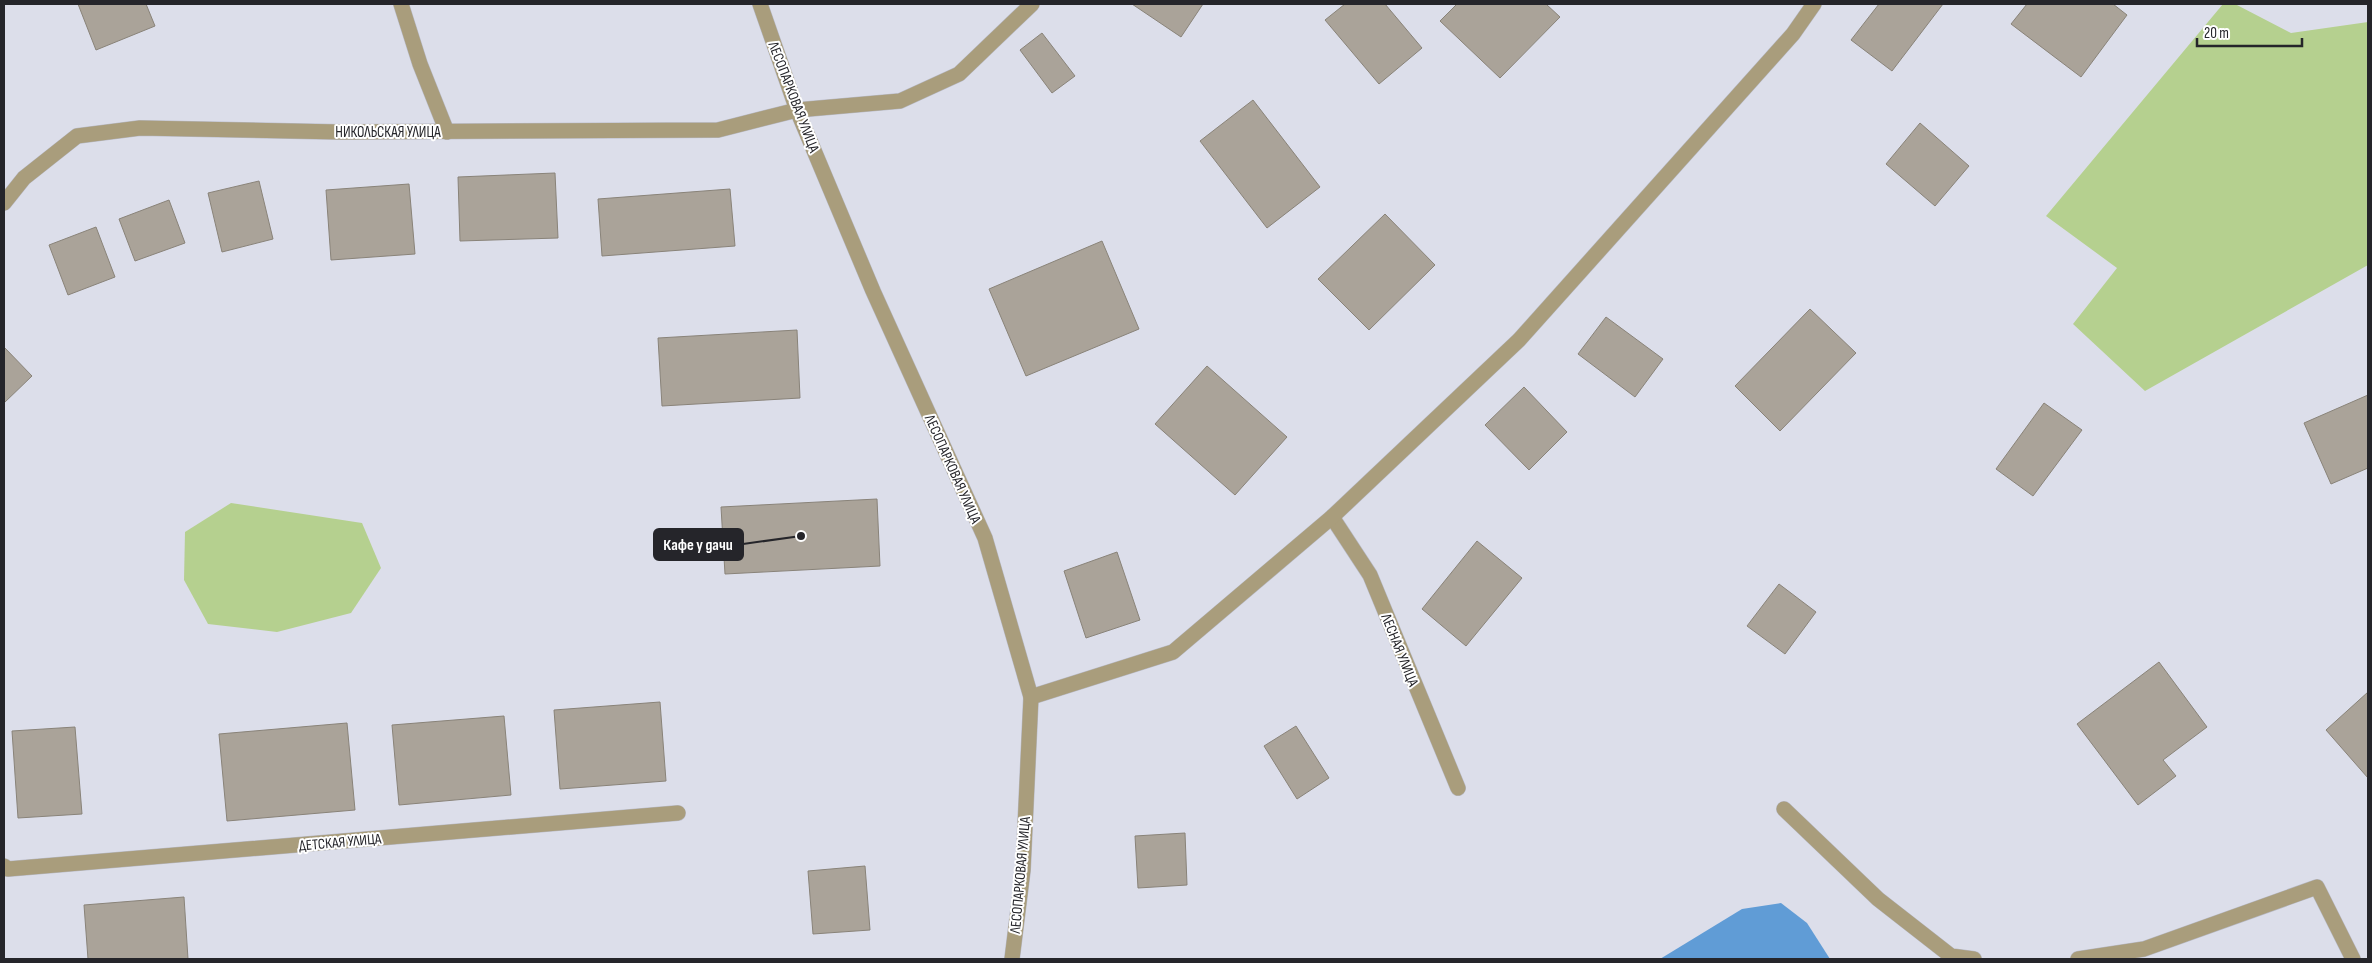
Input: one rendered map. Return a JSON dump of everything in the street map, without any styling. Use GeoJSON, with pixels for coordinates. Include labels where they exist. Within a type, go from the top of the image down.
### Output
{"type":"FeatureCollection","features":[{"type":"Feature","properties":{"kind":"street"},"geometry":{"type":"LineString","coordinates":[[401,4],[420,64],[447,132]]}},
{"type":"Feature","properties":{"kind":"street","name":"ЛЕСОПАРКОВАЯ УЛИЦА"},"geometry":{"type":"LineString","coordinates":[[760,4],[797,110],[872,291],[985,538],[1031,697],[1023,870],[1012,959]]}},
{"type":"Feature","properties":{"kind":"street","name":"НИКОЛЬСКАЯ УЛИЦА"},"geometry":{"type":"LineString","coordinates":[[4,203],[24,178],[77,136],[140,128],[340,132],[718,130],[797,110],[900,101],[959,74],[1032,4]]}},
{"type":"Feature","properties":{"kind":"street"},"geometry":{"type":"LineString","coordinates":[[1031,697],[1173,652],[1332,517],[1519,340],[1792,34],[1814,4]]}},
{"type":"Feature","properties":{"kind":"street","name":"ЛЕСНАЯ УЛИЦА"},"geometry":{"type":"LineString","coordinates":[[1332,517],[1370,575],[1458,788]]}},
{"type":"Feature","properties":{"kind":"street"},"geometry":{"type":"LineString","coordinates":[[1784,809],[1878,899],[1951,956],[1974,959]]}},
{"type":"Feature","properties":{"kind":"street","name":"ДЕТСКАЯ УЛИЦА"},"geometry":{"type":"LineString","coordinates":[[4,866],[8,870],[678,813]]}},
{"type":"Feature","properties":{"kind":"street"},"geometry":{"type":"LineString","coordinates":[[2078,959],[2144,949],[2317,887],[2353,959]]}},
{"type":"Feature","properties":{"kind":"green space"},"geometry":{"type":"Polygon","coordinates":[[[2223,4],[2235,4],[2291,33],[2368,22],[2368,265],[2145,391],[2073,324],[2117,268],[2046,216],[2223,4]]]}},
{"type":"Feature","properties":{"kind":"green space"},"geometry":{"type":"Polygon","coordinates":[[[231,503],[362,523],[381,568],[351,613],[277,632],[208,624],[184,580],[185,532],[231,503]]]}},
{"type":"Feature","properties":{"kind":"water"},"geometry":{"type":"Polygon","coordinates":[[[1781,903],[1807,923],[1830,959],[1660,959],[1742,909],[1781,903]]]}},
{"type":"Feature","properties":{"kind":"building"},"geometry":{"type":"Polygon","coordinates":[[[78,4],[146,4],[155,26],[96,50],[78,4]]]}},
{"type":"Feature","properties":{"kind":"building"},"geometry":{"type":"Polygon","coordinates":[[[1132,4],[1203,4],[1181,37],[1132,4]]]}},
{"type":"Feature","properties":{"kind":"building"},"geometry":{"type":"Polygon","coordinates":[[[1345,4],[1385,4],[1422,48],[1379,84],[1325,20],[1345,4]]]}},
{"type":"Feature","properties":{"kind":"building"},"geometry":{"type":"Polygon","coordinates":[[[1457,4],[1546,4],[1560,17],[1500,78],[1440,21],[1457,4]]]}},
{"type":"Feature","properties":{"kind":"building"},"geometry":{"type":"Polygon","coordinates":[[[1879,4],[1943,4],[1892,71],[1851,40],[1879,4]]]}},
{"type":"Feature","properties":{"kind":"building"},"geometry":{"type":"Polygon","coordinates":[[[2027,4],[2113,4],[2127,15],[2081,77],[2011,24],[2027,4]]]}},
{"type":"Feature","properties":{"kind":"building"},"geometry":{"type":"Polygon","coordinates":[[[1042,33],[1075,76],[1052,93],[1020,50],[1042,33]]]}},
{"type":"Feature","properties":{"kind":"building"},"geometry":{"type":"Polygon","coordinates":[[[1253,100],[1320,187],[1267,228],[1200,141],[1253,100]]]}},
{"type":"Feature","properties":{"kind":"building"},"geometry":{"type":"Polygon","coordinates":[[[1920,123],[1969,166],[1935,206],[1886,164],[1920,123]]]}},
{"type":"Feature","properties":{"kind":"building"},"geometry":{"type":"Polygon","coordinates":[[[555,173],[558,238],[460,241],[458,177],[555,173]]]}},
{"type":"Feature","properties":{"kind":"building"},"geometry":{"type":"Polygon","coordinates":[[[259,181],[273,239],[222,252],[208,193],[259,181]]]}},
{"type":"Feature","properties":{"kind":"building"},"geometry":{"type":"Polygon","coordinates":[[[409,184],[415,254],[331,260],[326,190],[409,184]]]}},
{"type":"Feature","properties":{"kind":"building"},"geometry":{"type":"Polygon","coordinates":[[[730,189],[735,246],[602,256],[598,199],[730,189]]]}},
{"type":"Feature","properties":{"kind":"building"},"geometry":{"type":"Polygon","coordinates":[[[169,200],[185,243],[135,261],[119,219],[169,200]]]}},
{"type":"Feature","properties":{"kind":"building"},"geometry":{"type":"Polygon","coordinates":[[[1385,214],[1435,265],[1369,330],[1318,279],[1385,214]]]}},
{"type":"Feature","properties":{"kind":"building"},"geometry":{"type":"Polygon","coordinates":[[[96,227],[115,277],[68,295],[49,245],[96,227]]]}},
{"type":"Feature","properties":{"kind":"building"},"geometry":{"type":"Polygon","coordinates":[[[1102,241],[1139,329],[1026,376],[989,289],[1102,241]]]}},
{"type":"Feature","properties":{"kind":"building"},"geometry":{"type":"Polygon","coordinates":[[[1810,309],[1856,353],[1780,431],[1735,386],[1810,309]]]}},
{"type":"Feature","properties":{"kind":"building"},"geometry":{"type":"Polygon","coordinates":[[[1606,317],[1663,359],[1635,397],[1578,354],[1606,317]]]}},
{"type":"Feature","properties":{"kind":"building"},"geometry":{"type":"Polygon","coordinates":[[[797,330],[800,398],[662,406],[658,338],[797,330]]]}},
{"type":"Feature","properties":{"kind":"building"},"geometry":{"type":"Polygon","coordinates":[[[4,347],[32,376],[4,403],[4,347]]]}},
{"type":"Feature","properties":{"kind":"building"},"geometry":{"type":"Polygon","coordinates":[[[1207,366],[1287,437],[1235,495],[1155,424],[1207,366]]]}},
{"type":"Feature","properties":{"kind":"building"},"geometry":{"type":"Polygon","coordinates":[[[1524,387],[1567,432],[1529,470],[1485,425],[1524,387]]]}},
{"type":"Feature","properties":{"kind":"building"},"geometry":{"type":"Polygon","coordinates":[[[2368,395],[2368,468],[2331,484],[2304,423],[2368,395]]]}},
{"type":"Feature","properties":{"kind":"building"},"geometry":{"type":"Polygon","coordinates":[[[2044,403],[2082,430],[2033,496],[1996,469],[2044,403]]]}},
{"type":"Feature","properties":{"kind":"building"},"geometry":{"type":"Polygon","coordinates":[[[877,499],[880,566],[725,574],[721,507],[877,499]]]}},
{"type":"Feature","properties":{"kind":"building"},"geometry":{"type":"Polygon","coordinates":[[[1477,541],[1522,578],[1466,646],[1422,609],[1477,541]]]}},
{"type":"Feature","properties":{"kind":"building"},"geometry":{"type":"Polygon","coordinates":[[[1117,552],[1140,620],[1086,638],[1064,571],[1117,552]]]}},
{"type":"Feature","properties":{"kind":"building"},"geometry":{"type":"Polygon","coordinates":[[[1779,584],[1816,612],[1785,654],[1747,626],[1779,584]]]}},
{"type":"Feature","properties":{"kind":"building"},"geometry":{"type":"Polygon","coordinates":[[[2159,662],[2207,727],[2163,760],[2176,776],[2138,805],[2077,724],[2159,662]]]}},
{"type":"Feature","properties":{"kind":"building"},"geometry":{"type":"Polygon","coordinates":[[[2368,692],[2368,778],[2326,730],[2368,692]]]}},
{"type":"Feature","properties":{"kind":"building"},"geometry":{"type":"Polygon","coordinates":[[[660,702],[666,781],[560,789],[554,710],[660,702]]]}},
{"type":"Feature","properties":{"kind":"building"},"geometry":{"type":"Polygon","coordinates":[[[504,716],[511,795],[399,805],[392,725],[504,716]]]}},
{"type":"Feature","properties":{"kind":"building"},"geometry":{"type":"Polygon","coordinates":[[[347,723],[355,810],[227,821],[219,734],[347,723]]]}},
{"type":"Feature","properties":{"kind":"building"},"geometry":{"type":"Polygon","coordinates":[[[1296,726],[1329,778],[1297,799],[1264,746],[1296,726]]]}},
{"type":"Feature","properties":{"kind":"building"},"geometry":{"type":"Polygon","coordinates":[[[75,727],[82,814],[18,818],[12,731],[75,727]]]}},
{"type":"Feature","properties":{"kind":"building"},"geometry":{"type":"Polygon","coordinates":[[[1185,833],[1187,885],[1138,888],[1135,836],[1185,833]]]}},
{"type":"Feature","properties":{"kind":"building"},"geometry":{"type":"Polygon","coordinates":[[[865,866],[870,930],[813,934],[808,871],[865,866]]]}},
{"type":"Feature","properties":{"kind":"building"},"geometry":{"type":"Polygon","coordinates":[[[184,897],[188,959],[88,959],[84,905],[184,897]]]}},
{"type":"Feature","properties":{"kind":"place","name":"Кафе у дачи"},"geometry":{"type":"Point","coordinates":[801,536]}}]}
